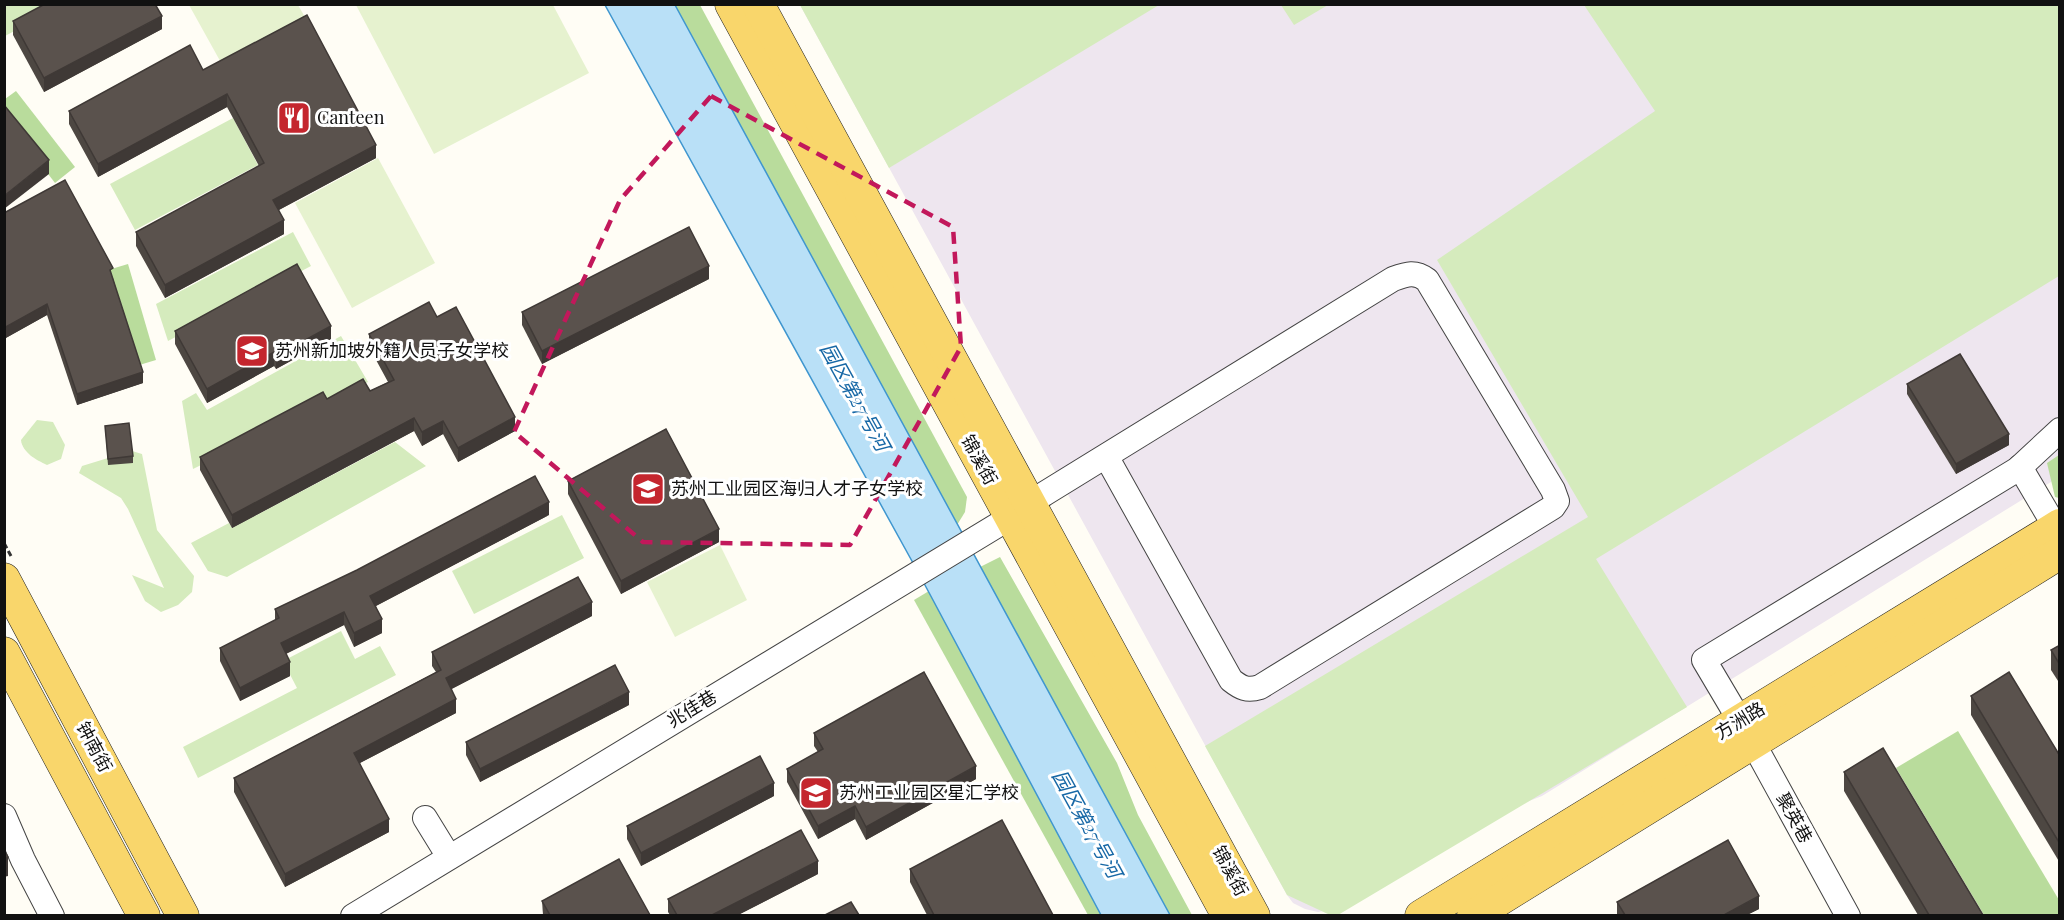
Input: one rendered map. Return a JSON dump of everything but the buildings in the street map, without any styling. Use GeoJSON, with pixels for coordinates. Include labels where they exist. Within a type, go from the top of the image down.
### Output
{"type":"FeatureCollection","features":[{"type":"Feature","properties":{"kind":"main road","name":"锦溪街"},"geometry":{"type":"LineString","coordinates":[[731,4],[1254,915]]}},
{"type":"Feature","properties":{"kind":"main road","name":"锦溪街"},"geometry":{"type":"LineString","coordinates":[[758,4],[1228,915]]}},
{"type":"Feature","properties":{"kind":"main road","name":"方洲路"},"geometry":{"type":"LineString","coordinates":[[1473,915],[1746,731],[2058,535]]}},
{"type":"Feature","properties":{"kind":"main road","name":"钟南街"},"geometry":{"type":"LineString","coordinates":[[4,579],[183,915]]}},
{"type":"Feature","properties":{"kind":"main road","name":"钟南街"},"geometry":{"type":"LineString","coordinates":[[4,653],[144,915]]}},
{"type":"Feature","properties":{"kind":"main road","name":"方洲路"},"geometry":{"type":"LineString","coordinates":[[1421,915],[1746,731]]}},
{"type":"Feature","properties":{"kind":"street","name":"兆佳巷"},"geometry":{"type":"LineString","coordinates":[[353,915],[1021,511],[1106,456],[1393,279],[1410,273],[1420,274],[1433,290],[1553,490],[1557,501],[1553,507],[1260,687],[1250,690],[1241,688],[1231,680],[1106,456]]}},
{"type":"Feature","properties":{"kind":"street"},"geometry":{"type":"LineString","coordinates":[[2058,535],[2020,467],[2060,430]]}},
{"type":"Feature","properties":{"kind":"street","name":"聚英巷"},"geometry":{"type":"LineString","coordinates":[[1848,915],[1704,660],[2020,467]]}},
{"type":"Feature","properties":{"kind":"street"},"geometry":{"type":"LineString","coordinates":[[4,816],[23,860],[52,915]]}},
{"type":"Feature","properties":{"kind":"street"},"geometry":{"type":"LineString","coordinates":[[425,818],[449,857]]}},
{"type":"Feature","properties":{"kind":"highlighted area"},"geometry":{"type":"Polygon","coordinates":[[[711,96],[953,227],[961,347],[850,545],[643,542],[514,432],[620,200],[711,96]]]}},
{"type":"Feature","properties":{"kind":"shaded area"},"geometry":{"type":"Polygon","coordinates":[[[800,5],[2059,5],[2059,477],[1542,796],[1491,816],[1329,910],[1318,912],[1305,909],[1293,903],[1287,895],[800,5]]]}},
{"type":"Feature","properties":{"kind":"green space"},"geometry":{"type":"Polygon","coordinates":[[[5,5],[64,5],[5,36],[5,5]]]}},
{"type":"Feature","properties":{"kind":"green space"},"geometry":{"type":"Polygon","coordinates":[[[189,5],[298,5],[313,31],[229,77],[189,5]]]}},
{"type":"Feature","properties":{"kind":"green space"},"geometry":{"type":"Polygon","coordinates":[[[356,5],[553,5],[589,73],[434,154],[356,5]]]}},
{"type":"Feature","properties":{"kind":"green space"},"geometry":{"type":"Polygon","coordinates":[[[675,5],[700,5],[967,497],[965,512],[957,525],[675,5]]]}},
{"type":"Feature","properties":{"kind":"green space"},"geometry":{"type":"Polygon","coordinates":[[[800,5],[1159,5],[889,168],[800,5]]]}},
{"type":"Feature","properties":{"kind":"green space"},"geometry":{"type":"Polygon","coordinates":[[[1281,5],[1328,5],[1294,25],[1281,5]]]}},
{"type":"Feature","properties":{"kind":"green space"},"geometry":{"type":"Polygon","coordinates":[[[1584,5],[2059,5],[2059,276],[1596,559],[1687,707],[1338,915],[1330,915],[1287,895],[1205,746],[1588,517],[1437,260],[1655,111],[1584,5]]]}},
{"type":"Feature","properties":{"kind":"green space"},"geometry":{"type":"Polygon","coordinates":[[[16,91],[75,167],[55,183],[5,117],[5,99],[16,91]]]}},
{"type":"Feature","properties":{"kind":"green space"},"geometry":{"type":"Polygon","coordinates":[[[233,118],[258,165],[135,230],[110,184],[233,118]]]}},
{"type":"Feature","properties":{"kind":"green space"},"geometry":{"type":"Polygon","coordinates":[[[378,158],[435,263],[352,308],[295,203],[378,158]]]}},
{"type":"Feature","properties":{"kind":"green space"},"geometry":{"type":"Polygon","coordinates":[[[293,232],[311,266],[168,341],[156,304],[293,232]]]}},
{"type":"Feature","properties":{"kind":"green space"},"geometry":{"type":"Polygon","coordinates":[[[128,264],[156,360],[136,366],[108,270],[128,264]]]}},
{"type":"Feature","properties":{"kind":"green space"},"geometry":{"type":"Polygon","coordinates":[[[341,336],[368,382],[193,469],[182,401],[196,393],[207,410],[341,336]]]}},
{"type":"Feature","properties":{"kind":"green space"},"geometry":{"type":"Polygon","coordinates":[[[37,420],[53,422],[65,445],[61,459],[47,465],[30,455],[21,440],[37,420]]]}},
{"type":"Feature","properties":{"kind":"green space"},"geometry":{"type":"Polygon","coordinates":[[[395,442],[426,466],[227,577],[208,571],[191,543],[229,523],[232,528],[395,442]]]}},
{"type":"Feature","properties":{"kind":"green space"},"geometry":{"type":"Polygon","coordinates":[[[132,451],[142,454],[157,530],[194,576],[192,592],[178,605],[161,612],[145,601],[132,575],[164,588],[128,509],[121,498],[79,473],[82,466],[108,458],[133,463],[132,451]]]}},
{"type":"Feature","properties":{"kind":"green space"},"geometry":{"type":"Polygon","coordinates":[[[2059,455],[2059,498],[2055,497],[2047,463],[2059,455]]]}},
{"type":"Feature","properties":{"kind":"green space"},"geometry":{"type":"Polygon","coordinates":[[[562,515],[584,558],[474,614],[452,571],[562,515]]]}},
{"type":"Feature","properties":{"kind":"green space"},"geometry":{"type":"Polygon","coordinates":[[[720,545],[747,600],[675,637],[647,582],[720,545]]]}},
{"type":"Feature","properties":{"kind":"green space"},"geometry":{"type":"Polygon","coordinates":[[[1000,557],[1117,763],[1138,815],[1192,915],[1170,915],[980,567],[1000,557]]]}},
{"type":"Feature","properties":{"kind":"green space"},"geometry":{"type":"Polygon","coordinates":[[[929,591],[1101,915],[1088,915],[914,600],[929,591]]]}},
{"type":"Feature","properties":{"kind":"green space"},"geometry":{"type":"Polygon","coordinates":[[[341,631],[355,659],[380,646],[396,675],[198,778],[183,747],[297,688],[283,661],[341,631]]]}},
{"type":"Feature","properties":{"kind":"green space"},"geometry":{"type":"Polygon","coordinates":[[[1958,731],[2059,900],[2059,915],[1984,915],[1896,768],[1958,731]]]}},
{"type":"Feature","properties":{"kind":"water","name":"园区第27号河"},"geometry":{"type":"Polygon","coordinates":[[[605,5],[675,5],[1170,915],[1101,915],[918,572],[605,5]]]}},
{"type":"Feature","properties":{"kind":"place","name":"Canteen"},"geometry":{"type":"Point","coordinates":[294,118]}},
{"type":"Feature","properties":{"kind":"place","name":"苏州新加坡外籍人员子女学校"},"geometry":{"type":"Point","coordinates":[252,351]}},
{"type":"Feature","properties":{"kind":"place","name":"苏州工业园区海归人才子女学校"},"geometry":{"type":"Point","coordinates":[648,489]}},
{"type":"Feature","properties":{"kind":"place","name":"苏州工业园区星汇学校"},"geometry":{"type":"Point","coordinates":[816,793]}}]}
